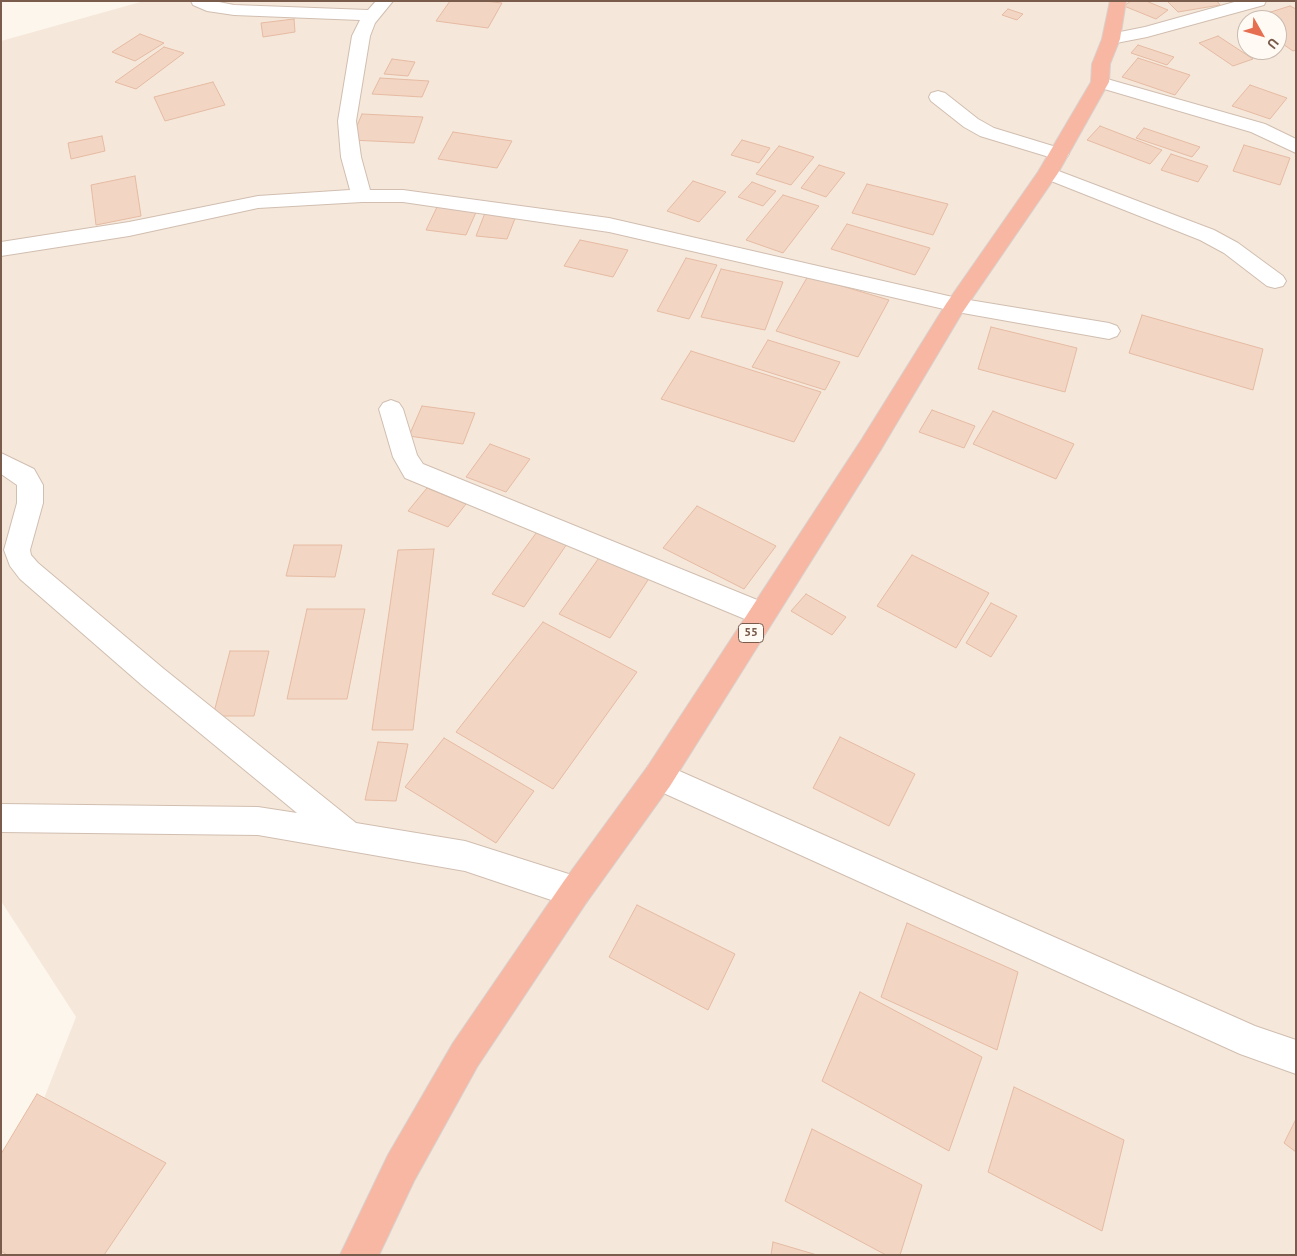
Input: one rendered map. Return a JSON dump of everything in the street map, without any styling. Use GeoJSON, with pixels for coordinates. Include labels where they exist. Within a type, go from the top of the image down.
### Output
{"type":"FeatureCollection","features":[{"type":"Feature","properties":{"kind":"highway","name":"55"},"geometry":{"type":"LineString","coordinates":[[359,1255],[401,1168],[465,1055],[575,892],[659,776],[956,305],[1054,164],[1100,82],[1101,64],[1112,38],[1118,1]]}},
{"type":"Feature","properties":{"kind":"street"},"geometry":{"type":"LineString","coordinates":[[200,1],[213,7],[234,10],[379,8]]}},
{"type":"Feature","properties":{"kind":"street"},"geometry":{"type":"LineString","coordinates":[[1112,38],[1147,32],[1258,1]]}},
{"type":"Feature","properties":{"kind":"street"},"geometry":{"type":"LineString","coordinates":[[362,196],[351,157],[347,121],[361,36],[379,8]]}},
{"type":"Feature","properties":{"kind":"street"},"geometry":{"type":"LineString","coordinates":[[1100,82],[1258,128],[1296,148]]}},
{"type":"Feature","properties":{"kind":"street"},"geometry":{"type":"LineString","coordinates":[[938,97],[971,123],[987,132],[1231,248],[1275,281]]}},
{"type":"Feature","properties":{"kind":"street"},"geometry":{"type":"LineString","coordinates":[[1,249],[129,229],[258,202],[362,196],[403,196],[610,225],[956,305],[1109,331]]}},
{"type":"Feature","properties":{"kind":"street"},"geometry":{"type":"LineString","coordinates":[[391,409],[405,457],[414,471],[762,614]]}},
{"type":"Feature","properties":{"kind":"street"},"geometry":{"type":"LineString","coordinates":[[1,462],[25,476],[30,485],[30,504],[17,550],[18,559],[29,571],[154,678],[349,837]]}},
{"type":"Feature","properties":{"kind":"street"},"geometry":{"type":"LineString","coordinates":[[659,776],[1252,1042],[1296,1057]]}},
{"type":"Feature","properties":{"kind":"street"},"geometry":{"type":"LineString","coordinates":[[1,818],[258,821],[465,856],[575,892]]}},
{"type":"Feature","properties":{"kind":"shaded area"},"geometry":{"type":"Polygon","coordinates":[[[144,1],[1296,1],[1296,1255],[1,1255],[1,1208],[76,1017],[1,901],[1,41],[144,1]]]}},
{"type":"Feature","properties":{"kind":"building"},"geometry":{"type":"Polygon","coordinates":[[[450,1],[502,3],[488,28],[436,21],[450,1]]]}},
{"type":"Feature","properties":{"kind":"building"},"geometry":{"type":"Polygon","coordinates":[[[1131,1],[1146,1],[1168,10],[1156,19],[1124,6],[1131,1]]]}},
{"type":"Feature","properties":{"kind":"building"},"geometry":{"type":"Polygon","coordinates":[[[1167,1],[1217,1],[1220,5],[1178,12],[1167,1]]]}},
{"type":"Feature","properties":{"kind":"building"},"geometry":{"type":"Polygon","coordinates":[[[1290,6],[1296,9],[1296,50],[1293,51],[1287,47],[1287,10],[1277,10],[1290,6]]]}},
{"type":"Feature","properties":{"kind":"building"},"geometry":{"type":"Polygon","coordinates":[[[1008,9],[1023,14],[1017,20],[1002,15],[1008,9]]]}},
{"type":"Feature","properties":{"kind":"building"},"geometry":{"type":"Polygon","coordinates":[[[294,19],[295,32],[263,37],[261,23],[294,19]]]}},
{"type":"Feature","properties":{"kind":"building"},"geometry":{"type":"Polygon","coordinates":[[[140,34],[164,43],[135,61],[112,52],[140,34]]]}},
{"type":"Feature","properties":{"kind":"building"},"geometry":{"type":"Polygon","coordinates":[[[1218,36],[1237,48],[1237,60],[1250,60],[1233,66],[1199,43],[1218,36]]]}},
{"type":"Feature","properties":{"kind":"building"},"geometry":{"type":"Polygon","coordinates":[[[1138,45],[1174,57],[1167,65],[1131,53],[1138,45]]]}},
{"type":"Feature","properties":{"kind":"building"},"geometry":{"type":"Polygon","coordinates":[[[164,47],[184,53],[136,89],[115,82],[164,47]]]}},
{"type":"Feature","properties":{"kind":"building"},"geometry":{"type":"Polygon","coordinates":[[[1138,58],[1190,75],[1175,95],[1122,77],[1138,58]]]}},
{"type":"Feature","properties":{"kind":"building"},"geometry":{"type":"Polygon","coordinates":[[[392,59],[415,62],[408,76],[384,74],[392,59]]]}},
{"type":"Feature","properties":{"kind":"building"},"geometry":{"type":"Polygon","coordinates":[[[380,78],[429,81],[422,97],[372,94],[380,78]]]}},
{"type":"Feature","properties":{"kind":"building"},"geometry":{"type":"Polygon","coordinates":[[[213,82],[225,105],[165,121],[154,97],[213,82]]]}},
{"type":"Feature","properties":{"kind":"building"},"geometry":{"type":"Polygon","coordinates":[[[1250,85],[1287,98],[1270,119],[1232,106],[1250,85]]]}},
{"type":"Feature","properties":{"kind":"building"},"geometry":{"type":"Polygon","coordinates":[[[362,114],[423,117],[414,143],[351,140],[362,114]]]}},
{"type":"Feature","properties":{"kind":"building"},"geometry":{"type":"Polygon","coordinates":[[[1100,126],[1162,150],[1150,164],[1087,140],[1100,126]]]}},
{"type":"Feature","properties":{"kind":"building"},"geometry":{"type":"Polygon","coordinates":[[[1144,128],[1200,147],[1192,157],[1136,138],[1144,128]]]}},
{"type":"Feature","properties":{"kind":"building"},"geometry":{"type":"Polygon","coordinates":[[[453,132],[512,141],[497,168],[438,159],[453,132]]]}},
{"type":"Feature","properties":{"kind":"building"},"geometry":{"type":"Polygon","coordinates":[[[102,136],[105,151],[71,159],[68,143],[102,136]]]}},
{"type":"Feature","properties":{"kind":"building"},"geometry":{"type":"Polygon","coordinates":[[[742,140],[770,148],[759,163],[731,155],[742,140]]]}},
{"type":"Feature","properties":{"kind":"building"},"geometry":{"type":"Polygon","coordinates":[[[1244,145],[1290,158],[1280,185],[1233,171],[1244,145]]]}},
{"type":"Feature","properties":{"kind":"building"},"geometry":{"type":"Polygon","coordinates":[[[779,146],[814,157],[791,185],[756,174],[779,146]]]}},
{"type":"Feature","properties":{"kind":"building"},"geometry":{"type":"Polygon","coordinates":[[[1171,154],[1208,166],[1198,182],[1161,170],[1171,154]]]}},
{"type":"Feature","properties":{"kind":"building"},"geometry":{"type":"Polygon","coordinates":[[[819,165],[845,173],[826,197],[801,188],[819,165]]]}},
{"type":"Feature","properties":{"kind":"building"},"geometry":{"type":"Polygon","coordinates":[[[135,176],[141,216],[96,225],[91,185],[135,176]]]}},
{"type":"Feature","properties":{"kind":"building"},"geometry":{"type":"Polygon","coordinates":[[[693,181],[726,192],[699,222],[667,211],[693,181]]]}},
{"type":"Feature","properties":{"kind":"building"},"geometry":{"type":"Polygon","coordinates":[[[752,182],[776,191],[763,206],[738,197],[752,182]]]}},
{"type":"Feature","properties":{"kind":"building"},"geometry":{"type":"Polygon","coordinates":[[[867,184],[948,204],[933,235],[852,213],[867,184]]]}},
{"type":"Feature","properties":{"kind":"building"},"geometry":{"type":"Polygon","coordinates":[[[783,195],[819,206],[783,253],[746,240],[783,195]]]}},
{"type":"Feature","properties":{"kind":"building"},"geometry":{"type":"Polygon","coordinates":[[[438,205],[477,210],[466,235],[426,230],[438,205]]]}},
{"type":"Feature","properties":{"kind":"building"},"geometry":{"type":"Polygon","coordinates":[[[485,213],[516,216],[507,239],[476,236],[485,213]]]}},
{"type":"Feature","properties":{"kind":"building"},"geometry":{"type":"Polygon","coordinates":[[[847,224],[930,248],[915,275],[831,249],[847,224]]]}},
{"type":"Feature","properties":{"kind":"building"},"geometry":{"type":"Polygon","coordinates":[[[580,240],[628,250],[613,277],[564,266],[580,240]]]}},
{"type":"Feature","properties":{"kind":"building"},"geometry":{"type":"Polygon","coordinates":[[[686,258],[717,265],[689,319],[657,311],[686,258]]]}},
{"type":"Feature","properties":{"kind":"building"},"geometry":{"type":"Polygon","coordinates":[[[721,269],[783,282],[765,330],[701,317],[721,269]]]}},
{"type":"Feature","properties":{"kind":"building"},"geometry":{"type":"Polygon","coordinates":[[[808,276],[889,300],[858,357],[776,331],[808,276]]]}},
{"type":"Feature","properties":{"kind":"building"},"geometry":{"type":"Polygon","coordinates":[[[1142,315],[1263,349],[1253,390],[1129,353],[1142,315]]]}},
{"type":"Feature","properties":{"kind":"building"},"geometry":{"type":"Polygon","coordinates":[[[991,327],[1077,348],[1065,392],[978,369],[991,327]]]}},
{"type":"Feature","properties":{"kind":"building"},"geometry":{"type":"Polygon","coordinates":[[[768,340],[840,362],[825,390],[752,367],[768,340]]]}},
{"type":"Feature","properties":{"kind":"building"},"geometry":{"type":"Polygon","coordinates":[[[691,351],[821,392],[794,442],[661,399],[691,351]]]}},
{"type":"Feature","properties":{"kind":"building"},"geometry":{"type":"Polygon","coordinates":[[[422,406],[475,413],[463,444],[409,436],[422,406]]]}},
{"type":"Feature","properties":{"kind":"building"},"geometry":{"type":"Polygon","coordinates":[[[932,410],[975,426],[964,448],[919,432],[932,410]]]}},
{"type":"Feature","properties":{"kind":"building"},"geometry":{"type":"Polygon","coordinates":[[[993,411],[1074,444],[1056,479],[973,444],[993,411]]]}},
{"type":"Feature","properties":{"kind":"building"},"geometry":{"type":"Polygon","coordinates":[[[490,444],[530,459],[506,492],[466,477],[490,444]]]}},
{"type":"Feature","properties":{"kind":"building"},"geometry":{"type":"Polygon","coordinates":[[[427,488],[466,504],[448,527],[408,511],[427,488]]]}},
{"type":"Feature","properties":{"kind":"building"},"geometry":{"type":"Polygon","coordinates":[[[697,506],[776,546],[744,589],[663,548],[697,506]]]}},
{"type":"Feature","properties":{"kind":"building"},"geometry":{"type":"Polygon","coordinates":[[[539,529],[569,541],[524,607],[492,594],[539,529]]]}},
{"type":"Feature","properties":{"kind":"building"},"geometry":{"type":"Polygon","coordinates":[[[294,545],[342,545],[335,577],[286,576],[294,545]]]}},
{"type":"Feature","properties":{"kind":"building"},"geometry":{"type":"Polygon","coordinates":[[[434,549],[413,730],[372,730],[398,550],[434,549]]]}},
{"type":"Feature","properties":{"kind":"building"},"geometry":{"type":"Polygon","coordinates":[[[601,555],[650,577],[610,638],[559,614],[601,555]]]}},
{"type":"Feature","properties":{"kind":"building"},"geometry":{"type":"Polygon","coordinates":[[[912,555],[989,593],[956,648],[877,606],[912,555]]]}},
{"type":"Feature","properties":{"kind":"building"},"geometry":{"type":"Polygon","coordinates":[[[806,594],[846,617],[832,635],[791,611],[806,594]]]}},
{"type":"Feature","properties":{"kind":"building"},"geometry":{"type":"Polygon","coordinates":[[[991,603],[1017,616],[991,657],[966,643],[991,603]]]}},
{"type":"Feature","properties":{"kind":"building"},"geometry":{"type":"Polygon","coordinates":[[[307,609],[365,609],[347,699],[287,699],[307,609]]]}},
{"type":"Feature","properties":{"kind":"building"},"geometry":{"type":"Polygon","coordinates":[[[543,622],[637,672],[553,789],[456,732],[543,622]]]}},
{"type":"Feature","properties":{"kind":"building"},"geometry":{"type":"Polygon","coordinates":[[[230,651],[269,651],[254,716],[213,716],[230,651]]]}},
{"type":"Feature","properties":{"kind":"building"},"geometry":{"type":"Polygon","coordinates":[[[840,737],[915,774],[889,826],[813,788],[840,737]]]}},
{"type":"Feature","properties":{"kind":"building"},"geometry":{"type":"Polygon","coordinates":[[[444,738],[534,791],[496,843],[405,787],[444,738]]]}},
{"type":"Feature","properties":{"kind":"building"},"geometry":{"type":"Polygon","coordinates":[[[378,742],[408,744],[396,801],[365,800],[378,742]]]}},
{"type":"Feature","properties":{"kind":"building"},"geometry":{"type":"Polygon","coordinates":[[[637,905],[735,954],[708,1010],[609,957],[637,905]]]}},
{"type":"Feature","properties":{"kind":"building"},"geometry":{"type":"Polygon","coordinates":[[[907,923],[1018,972],[997,1050],[881,997],[907,923]]]}},
{"type":"Feature","properties":{"kind":"building"},"geometry":{"type":"Polygon","coordinates":[[[860,992],[982,1057],[949,1151],[822,1081],[860,992]]]}},
{"type":"Feature","properties":{"kind":"building"},"geometry":{"type":"Polygon","coordinates":[[[1014,1087],[1124,1140],[1102,1231],[988,1172],[1014,1087]]]}},
{"type":"Feature","properties":{"kind":"building"},"geometry":{"type":"Polygon","coordinates":[[[37,1094],[166,1163],[104,1255],[7,1255],[1,1251],[1,1154],[37,1094]]]}},
{"type":"Feature","properties":{"kind":"building"},"geometry":{"type":"Polygon","coordinates":[[[1296,1119],[1296,1152],[1284,1143],[1296,1119]]]}},
{"type":"Feature","properties":{"kind":"building"},"geometry":{"type":"Polygon","coordinates":[[[812,1129],[922,1185],[900,1255],[886,1255],[785,1201],[812,1129]]]}},
{"type":"Feature","properties":{"kind":"building"},"geometry":{"type":"Polygon","coordinates":[[[773,1242],[817,1255],[771,1255],[773,1242]]]}}]}
